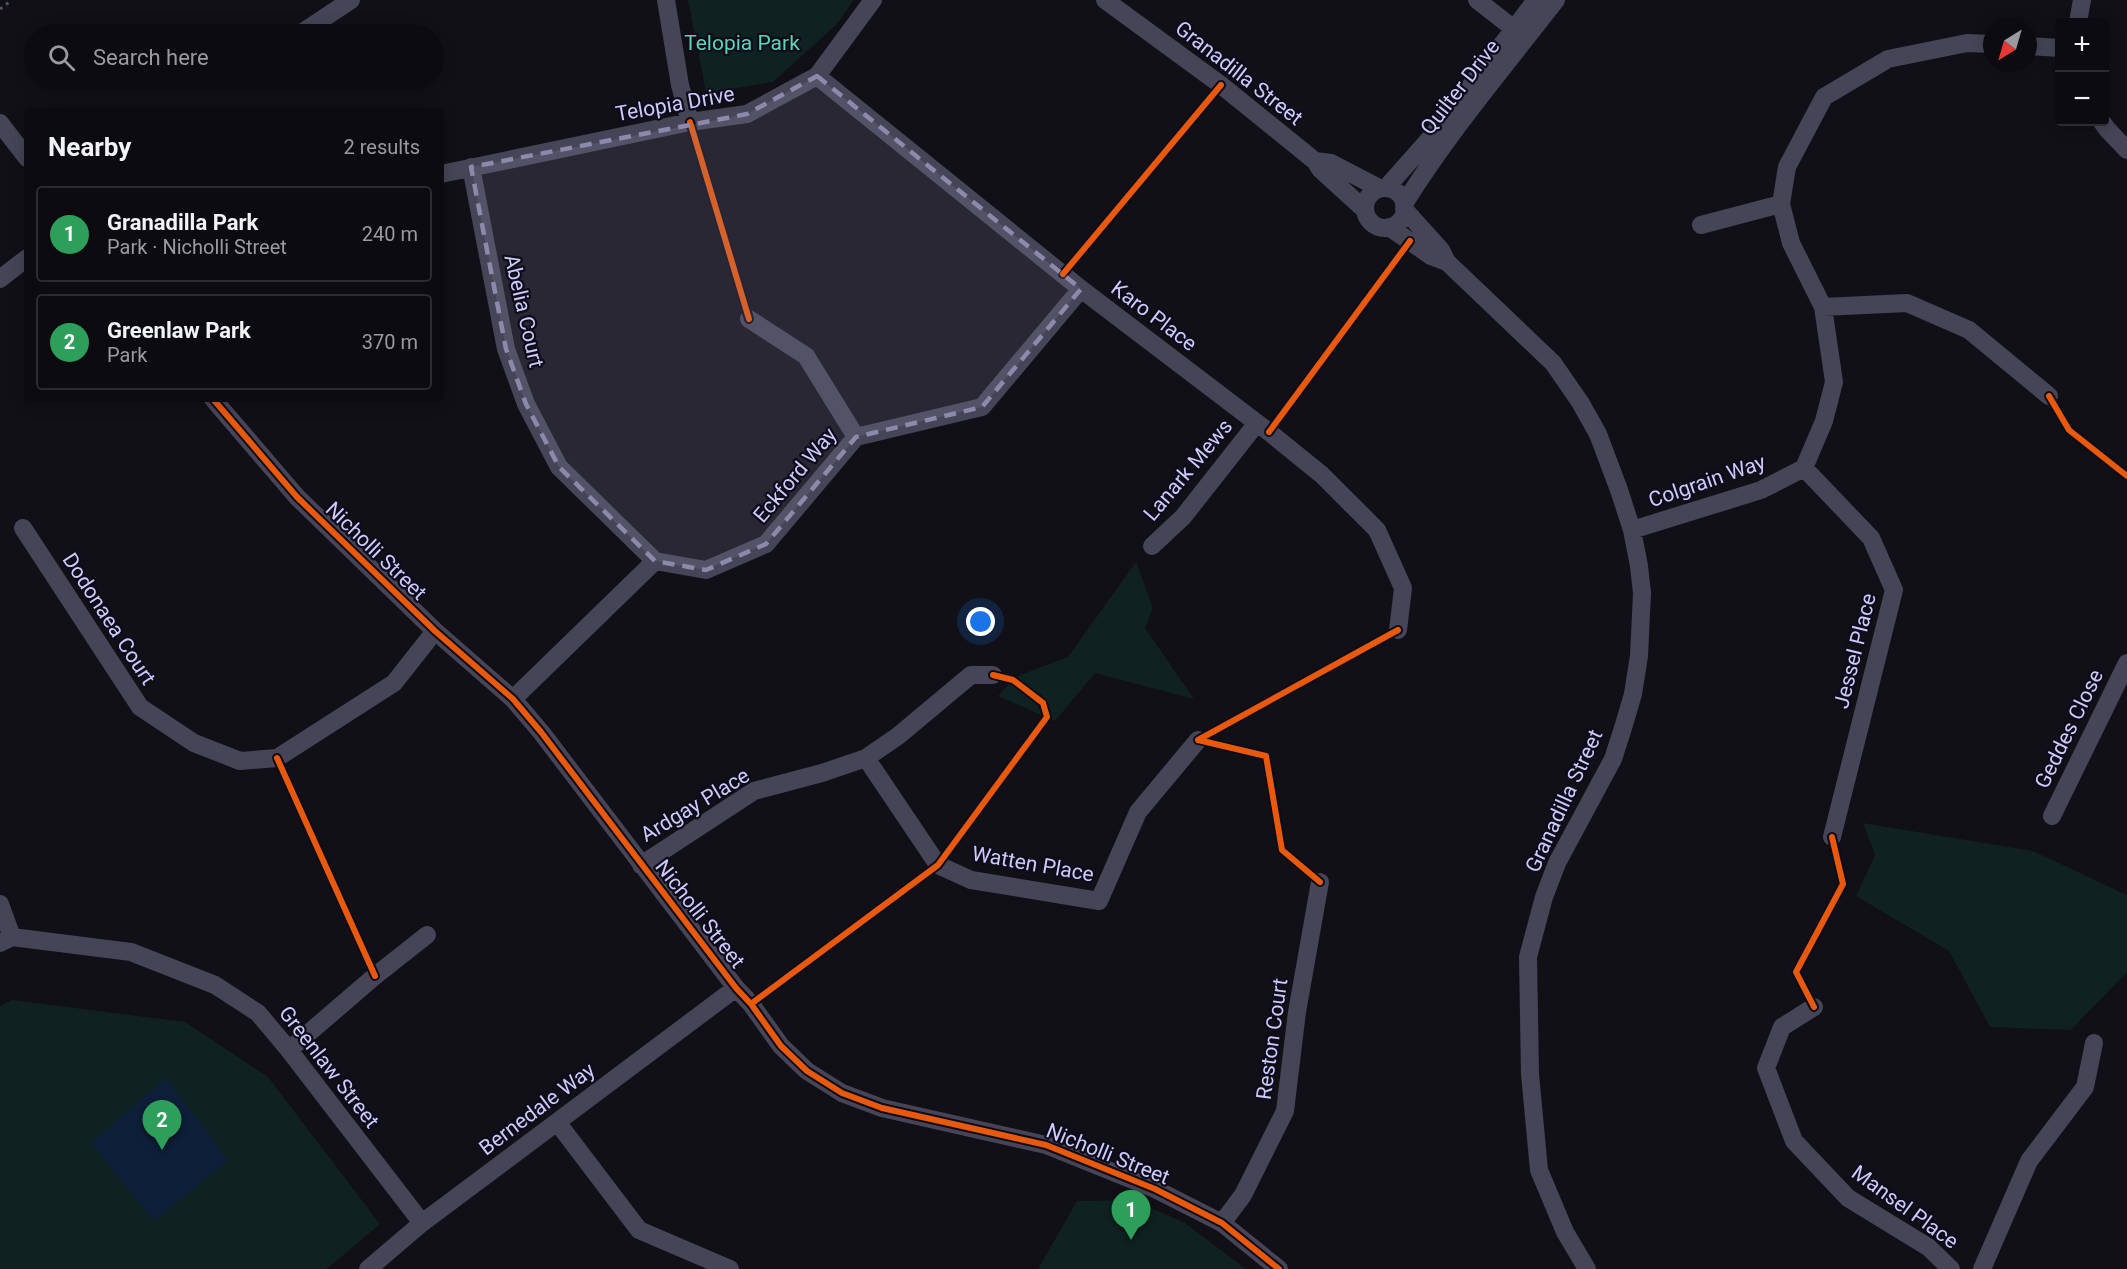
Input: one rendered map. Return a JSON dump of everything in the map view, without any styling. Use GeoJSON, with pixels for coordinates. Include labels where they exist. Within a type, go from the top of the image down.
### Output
{"type":"FeatureCollection","features":[{"type":"Feature","properties":{"kind":"street"},"geometry":{"type":"LineString","coordinates":[[315,24],[351,0]]}},
{"type":"Feature","properties":{"kind":"street"},"geometry":{"type":"LineString","coordinates":[[666,0],[680,85],[690,122]]}},
{"type":"Feature","properties":{"kind":"street","name":"Telopia Drive"},"geometry":{"type":"LineString","coordinates":[[444,173],[690,122],[747,114],[817,76],[873,0]]}},
{"type":"Feature","properties":{"kind":"street","name":"Granadilla Street"},"geometry":{"type":"LineString","coordinates":[[1105,0],[1221,85],[1316,160],[1331,163],[1383,188]]}},
{"type":"Feature","properties":{"kind":"street"},"geometry":{"type":"LineString","coordinates":[[1477,0],[1520,34]]}},
{"type":"Feature","properties":{"kind":"street","name":"Quilter Drive"},"geometry":{"type":"LineString","coordinates":[[1404,207],[1419,179],[1520,34],[1536,0]]}},
{"type":"Feature","properties":{"kind":"street","name":"Quilter Drive"},"geometry":{"type":"LineString","coordinates":[[1383,188],[1433,135],[1520,34],[1556,0]]}},
{"type":"Feature","properties":{"kind":"street"},"geometry":{"type":"LineString","coordinates":[[2079,18],[2082,0]]}},
{"type":"Feature","properties":{"kind":"street"},"geometry":{"type":"LineString","coordinates":[[1804,468],[1824,421],[1834,382],[1823,307],[1791,243],[1781,204],[1787,167],[1824,97],[1888,58],[1968,43],[1983,44]]}},
{"type":"Feature","properties":{"kind":"street"},"geometry":{"type":"LineString","coordinates":[[2037,47],[2055,48]]}},
{"type":"Feature","properties":{"kind":"street","name":"Karo Place"},"geometry":{"type":"LineString","coordinates":[[817,76],[1081,289],[1322,475],[1377,530],[1403,588],[1398,630]]}},
{"type":"Feature","properties":{"kind":"street"},"geometry":{"type":"LineString","coordinates":[[0,123],[24,154]]}},
{"type":"Feature","properties":{"kind":"street"},"geometry":{"type":"LineString","coordinates":[[2105,126],[2127,150]]}},
{"type":"Feature","properties":{"kind":"street","name":"Granadilla Street"},"geometry":{"type":"LineString","coordinates":[[1316,160],[1320,169],[1365,210]]}},
{"type":"Feature","properties":{"kind":"street","name":"Abelia Court"},"geometry":{"type":"LineString","coordinates":[[471,167],[506,349],[526,404],[559,467],[655,561]]}},
{"type":"Feature","properties":{"kind":"street"},"geometry":{"type":"LineString","coordinates":[[1383,188],[1398,193],[1404,207],[1398,222],[1389,227],[1375,225],[1369,220],[1365,210],[1368,196],[1383,188]]}},
{"type":"Feature","properties":{"kind":"street"},"geometry":{"type":"LineString","coordinates":[[1701,225],[1781,204]]}},
{"type":"Feature","properties":{"kind":"street","name":"Granadilla Street"},"geometry":{"type":"LineString","coordinates":[[1404,207],[1441,250],[1447,262],[1553,363],[1581,402],[1598,434],[1632,530],[1642,592],[1639,656],[1633,694],[1613,759],[1557,862],[1544,897],[1528,957],[1530,1074],[1539,1170],[1565,1232],[1587,1269]]}},
{"type":"Feature","properties":{"kind":"street","name":"Granadilla Street"},"geometry":{"type":"LineString","coordinates":[[1389,227],[1431,256],[1447,262]]}},
{"type":"Feature","properties":{"kind":"street"},"geometry":{"type":"LineString","coordinates":[[0,279],[24,260]]}},
{"type":"Feature","properties":{"kind":"street","name":"Eckford Way"},"geometry":{"type":"LineString","coordinates":[[655,561],[706,570],[766,544],[856,437],[982,407],[1081,289]]}},
{"type":"Feature","properties":{"kind":"street"},"geometry":{"type":"LineString","coordinates":[[1823,307],[1907,303],[1969,330],[2049,396]]}},
{"type":"Feature","properties":{"kind":"street"},"geometry":{"type":"LineString","coordinates":[[749,320],[806,356],[856,437]]}},
{"type":"Feature","properties":{"kind":"street","name":"Nicholli Street"},"geometry":{"type":"LineString","coordinates":[[216,402],[297,497],[435,631],[513,699],[736,988],[751,1004],[781,1046],[807,1071],[842,1093],[882,1107],[1046,1145],[1155,1189],[1222,1223],[1279,1269]]}},
{"type":"Feature","properties":{"kind":"street","name":"Lanark Mews"},"geometry":{"type":"LineString","coordinates":[[1152,546],[1183,517],[1257,423]]}},
{"type":"Feature","properties":{"kind":"street","name":"Colgrain Way"},"geometry":{"type":"LineString","coordinates":[[1632,530],[1761,490],[1804,468]]}},
{"type":"Feature","properties":{"kind":"street","name":"Jessel Place"},"geometry":{"type":"LineString","coordinates":[[1804,468],[1871,538],[1894,590],[1832,837]]}},
{"type":"Feature","properties":{"kind":"street","name":"Dodonaea Court"},"geometry":{"type":"LineString","coordinates":[[23,528],[140,707],[194,743],[240,761],[277,758],[385,689],[394,683],[435,631]]}},
{"type":"Feature","properties":{"kind":"street"},"geometry":{"type":"LineString","coordinates":[[513,699],[655,561]]}},
{"type":"Feature","properties":{"kind":"street","name":"Geddes Close"},"geometry":{"type":"LineString","coordinates":[[2052,816],[2127,663]]}},
{"type":"Feature","properties":{"kind":"street","name":"Ardgay Place"},"geometry":{"type":"LineString","coordinates":[[641,865],[754,791],[822,773],[866,758],[898,736],[971,675],[993,675]]}},
{"type":"Feature","properties":{"kind":"street","name":"Watten Place"},"geometry":{"type":"LineString","coordinates":[[866,758],[938,865],[970,880],[1099,901],[1138,812],[1198,740]]}},
{"type":"Feature","properties":{"kind":"street","name":"Reston Court"},"geometry":{"type":"LineString","coordinates":[[1222,1223],[1243,1195],[1285,1111],[1297,1012],[1320,882]]}},
{"type":"Feature","properties":{"kind":"street"},"geometry":{"type":"LineString","coordinates":[[0,904],[6,940]]}},
{"type":"Feature","properties":{"kind":"street"},"geometry":{"type":"LineString","coordinates":[[289,1050],[427,934]]}},
{"type":"Feature","properties":{"kind":"street","name":"Greenlaw Street"},"geometry":{"type":"LineString","coordinates":[[6,940],[131,952],[215,985],[258,1013],[422,1223]]}},
{"type":"Feature","properties":{"kind":"street","name":"Bernedale Way"},"geometry":{"type":"LineString","coordinates":[[368,1269],[422,1223],[736,988]]}},
{"type":"Feature","properties":{"kind":"street","name":"Mansel Place"},"geometry":{"type":"LineString","coordinates":[[1814,1007],[1782,1027],[1766,1068],[1794,1141],[1848,1198],[1928,1247],[1951,1269]]}},
{"type":"Feature","properties":{"kind":"street"},"geometry":{"type":"LineString","coordinates":[[1982,1269],[2029,1161],[2085,1087],[2094,1043]]}},
{"type":"Feature","properties":{"kind":"street"},"geometry":{"type":"LineString","coordinates":[[557,1122],[639,1230],[723,1268]]}},
{"type":"Feature","properties":{"kind":"path"},"geometry":{"type":"LineString","coordinates":[[0,9],[12,0]]}},
{"type":"Feature","properties":{"kind":"highlighted area"},"geometry":{"type":"Polygon","coordinates":[[[817,76],[1081,289],[982,407],[856,437],[766,544],[706,570],[655,561],[559,467],[526,404],[506,349],[471,167],[747,114],[817,76]]]}},
{"type":"Feature","properties":{"kind":"green space","name":"Telopia Park"},"geometry":{"type":"Polygon","coordinates":[[[688,0],[854,0],[836,25],[773,82],[706,93],[688,0]]]}},
{"type":"Feature","properties":{"kind":"green space"},"geometry":{"type":"Polygon","coordinates":[[[1136,562],[1153,608],[1145,628],[1194,699],[1095,673],[1055,721],[998,696],[1020,675],[1068,657],[1136,562]]]}},
{"type":"Feature","properties":{"kind":"green space"},"geometry":{"type":"Polygon","coordinates":[[[1863,823],[2033,851],[2127,895],[2127,972],[2071,1030],[1990,1027],[1949,951],[1856,896],[1875,855],[1863,823]]]}},
{"type":"Feature","properties":{"kind":"green space"},"geometry":{"type":"Polygon","coordinates":[[[12,1000],[185,1022],[268,1077],[380,1224],[327,1269],[0,1269],[0,1006],[12,1000]]]}},
{"type":"Feature","properties":{"kind":"green space"},"geometry":{"type":"Polygon","coordinates":[[[1133,1200],[1185,1223],[1246,1269],[1038,1269],[1077,1201],[1133,1200]]]}},
{"type":"Feature","properties":{"kind":"water"},"geometry":{"type":"Polygon","coordinates":[[[166,1078],[228,1160],[154,1221],[91,1143],[166,1078]]]}},
{"type":"Feature","properties":{"kind":"cycle path"},"geometry":{"type":"LineString","coordinates":[[1063,274],[1221,85]]}},
{"type":"Feature","properties":{"kind":"cycle path"},"geometry":{"type":"LineString","coordinates":[[690,122],[749,319]]}},
{"type":"Feature","properties":{"kind":"cycle path"},"geometry":{"type":"LineString","coordinates":[[1269,432],[1410,241]]}},
{"type":"Feature","properties":{"kind":"cycle path"},"geometry":{"type":"LineString","coordinates":[[2049,396],[2069,430],[2127,476]]}},
{"type":"Feature","properties":{"kind":"cycle path"},"geometry":{"type":"LineString","coordinates":[[216,402],[297,497],[435,631],[513,699],[541,732],[781,1046],[807,1071],[842,1093],[882,1108],[1046,1145],[1155,1189],[1222,1223],[1279,1269]]}},
{"type":"Feature","properties":{"kind":"cycle path"},"geometry":{"type":"LineString","coordinates":[[1198,740],[1398,630]]}},
{"type":"Feature","properties":{"kind":"cycle path"},"geometry":{"type":"LineString","coordinates":[[751,1004],[938,865],[1047,717],[1043,703],[1013,680],[993,675]]}},
{"type":"Feature","properties":{"kind":"cycle path"},"geometry":{"type":"LineString","coordinates":[[1198,740],[1266,756],[1282,850],[1320,882]]}},
{"type":"Feature","properties":{"kind":"cycle path"},"geometry":{"type":"LineString","coordinates":[[277,758],[375,976]]}},
{"type":"Feature","properties":{"kind":"cycle path"},"geometry":{"type":"LineString","coordinates":[[1814,1007],[1796,972],[1843,884],[1832,837]]}},
{"type":"Feature","properties":{"kind":"place","name":"Greenlaw Park"},"geometry":{"type":"Point","coordinates":[162,1150]}},
{"type":"Feature","properties":{"kind":"place","name":"Granadilla Park"},"geometry":{"type":"Point","coordinates":[1131,1240]}}]}
